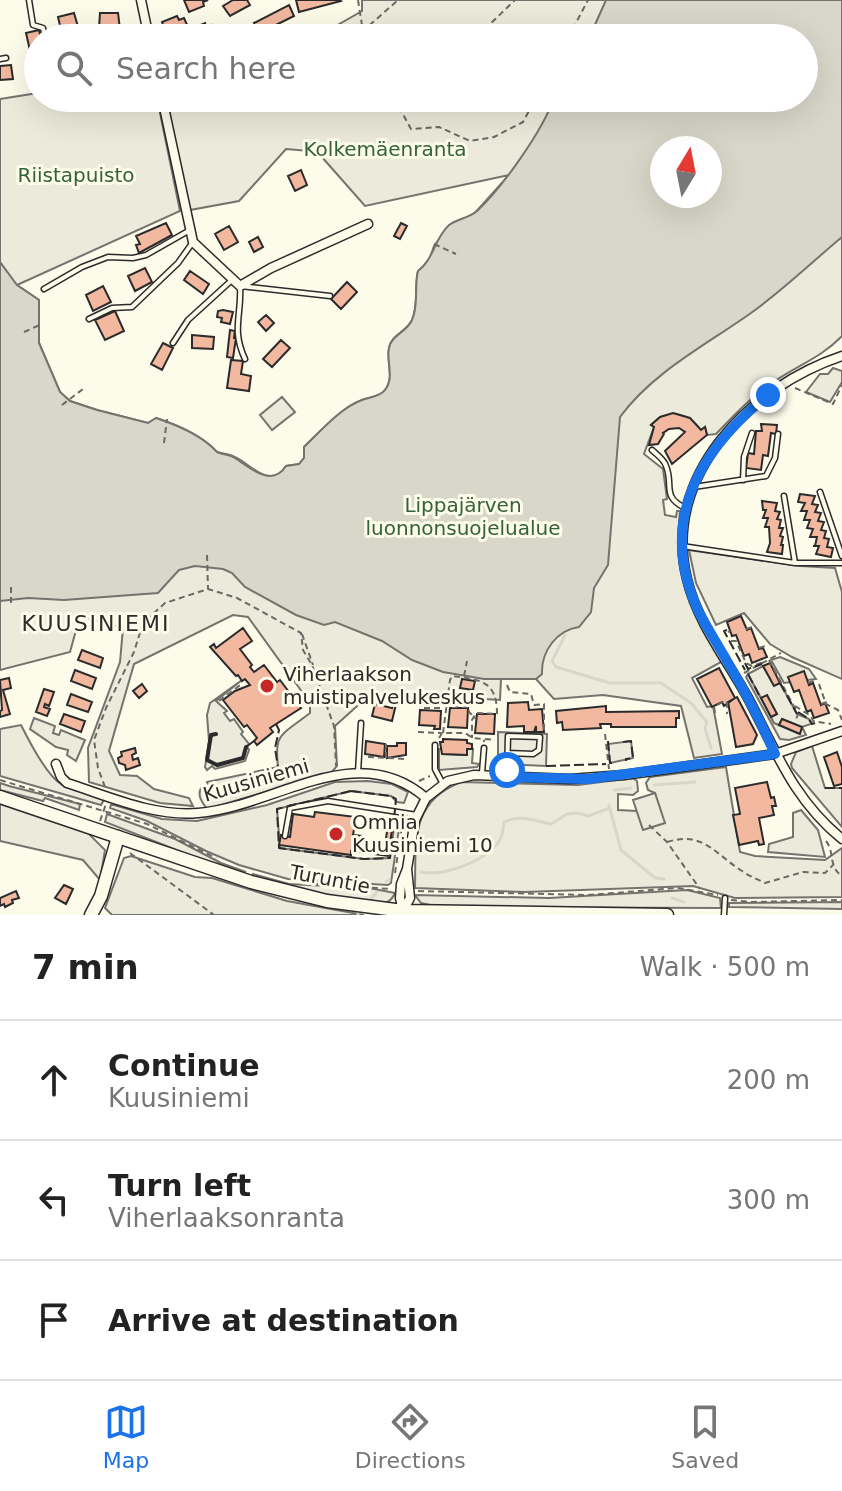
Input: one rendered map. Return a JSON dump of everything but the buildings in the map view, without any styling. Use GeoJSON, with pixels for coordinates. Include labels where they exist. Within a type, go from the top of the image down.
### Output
{"type":"FeatureCollection","features":[{"type":"Feature","properties":{"kind":"main road","name":"Turuntie"},"geometry":{"type":"LineString","coordinates":[[0,797],[327,901],[403,911],[667,915]]}},
{"type":"Feature","properties":{"kind":"main road"},"geometry":{"type":"LineString","coordinates":[[91,915],[101,896],[118,837]]}},
{"type":"Feature","properties":{"kind":"street"},"geometry":{"type":"LineString","coordinates":[[141,0],[146,24]]}},
{"type":"Feature","properties":{"kind":"street"},"geometry":{"type":"LineString","coordinates":[[165,112],[193,242],[236,283],[368,224]]}},
{"type":"Feature","properties":{"kind":"street"},"geometry":{"type":"LineString","coordinates":[[842,356],[791,379],[751,409],[713,449],[692,487],[685,508],[681,545],[687,580],[697,608],[754,709],[775,754],[794,787],[842,839]]}},
{"type":"Feature","properties":{"kind":"street"},"geometry":{"type":"LineString","coordinates":[[403,911],[400,898],[417,815],[426,798],[443,784],[460,777],[588,779],[775,754],[842,731]]}},
{"type":"Feature","properties":{"kind":"street","name":"Kuusiniemi"},"geometry":{"type":"LineString","coordinates":[[56,764],[67,783],[107,792],[161,811],[196,814],[253,802],[331,776],[358,772],[399,779],[426,798]]}},
{"type":"Feature","properties":{"kind":"lane"},"geometry":{"type":"LineString","coordinates":[[29,0],[33,24]]}},
{"type":"Feature","properties":{"kind":"lane"},"geometry":{"type":"LineString","coordinates":[[44,289],[82,267],[108,257],[146,255],[190,230]]}},
{"type":"Feature","properties":{"kind":"lane"},"geometry":{"type":"LineString","coordinates":[[89,319],[112,308],[132,307],[178,263],[193,242]]}},
{"type":"Feature","properties":{"kind":"lane"},"geometry":{"type":"LineString","coordinates":[[236,283],[241,301],[237,341],[245,359]]}},
{"type":"Feature","properties":{"kind":"lane"},"geometry":{"type":"LineString","coordinates":[[173,343],[188,320],[236,283],[330,296]]}},
{"type":"Feature","properties":{"kind":"lane"},"geometry":{"type":"LineString","coordinates":[[743,480],[744,457],[752,433]]}},
{"type":"Feature","properties":{"kind":"lane"},"geometry":{"type":"LineString","coordinates":[[692,487],[766,476],[775,458],[778,434]]}},
{"type":"Feature","properties":{"kind":"lane"},"geometry":{"type":"LineString","coordinates":[[652,450],[668,469],[668,492],[675,503],[685,508]]}},
{"type":"Feature","properties":{"kind":"lane"},"geometry":{"type":"LineString","coordinates":[[820,492],[842,556]]}},
{"type":"Feature","properties":{"kind":"lane"},"geometry":{"type":"LineString","coordinates":[[784,496],[795,563]]}},
{"type":"Feature","properties":{"kind":"lane"},"geometry":{"type":"LineString","coordinates":[[681,545],[795,563],[842,563]]}},
{"type":"Feature","properties":{"kind":"lane"},"geometry":{"type":"LineString","coordinates":[[358,772],[361,723]]}},
{"type":"Feature","properties":{"kind":"lane"},"geometry":{"type":"LineString","coordinates":[[507,777],[508,736],[540,737],[539,750],[533,754],[508,753]]}},
{"type":"Feature","properties":{"kind":"lane"},"geometry":{"type":"LineString","coordinates":[[435,745],[435,769],[443,784]]}},
{"type":"Feature","properties":{"kind":"lane"},"geometry":{"type":"LineString","coordinates":[[482,776],[484,748]]}},
{"type":"Feature","properties":{"kind":"lane"},"geometry":{"type":"LineString","coordinates":[[285,836],[290,808],[328,801],[417,815]]}},
{"type":"Feature","properties":{"kind":"lane"},"geometry":{"type":"LineString","coordinates":[[724,915],[725,898]]}},
{"type":"Feature","properties":{"kind":"path"},"geometry":{"type":"LineString","coordinates":[[358,0],[361,24]]}},
{"type":"Feature","properties":{"kind":"path"},"geometry":{"type":"LineString","coordinates":[[371,24],[398,0]]}},
{"type":"Feature","properties":{"kind":"path"},"geometry":{"type":"LineString","coordinates":[[490,24],[515,0]]}},
{"type":"Feature","properties":{"kind":"path"},"geometry":{"type":"LineString","coordinates":[[575,24],[588,0]]}},
{"type":"Feature","properties":{"kind":"path"},"geometry":{"type":"LineString","coordinates":[[402,112],[411,129],[439,127],[470,141],[494,137],[523,122],[528,112]]}},
{"type":"Feature","properties":{"kind":"path"},"geometry":{"type":"LineString","coordinates":[[434,244],[456,254]]}},
{"type":"Feature","properties":{"kind":"path"},"geometry":{"type":"LineString","coordinates":[[24,332],[42,324]]}},
{"type":"Feature","properties":{"kind":"path"},"geometry":{"type":"LineString","coordinates":[[795,383],[790,386],[833,404],[842,385]]}},
{"type":"Feature","properties":{"kind":"path"},"geometry":{"type":"LineString","coordinates":[[62,405],[83,389]]}},
{"type":"Feature","properties":{"kind":"path"},"geometry":{"type":"LineString","coordinates":[[164,443],[167,419]]}},
{"type":"Feature","properties":{"kind":"path"},"geometry":{"type":"LineString","coordinates":[[207,555],[208,589]]}},
{"type":"Feature","properties":{"kind":"path"},"geometry":{"type":"LineString","coordinates":[[11,587],[11,604]]}},
{"type":"Feature","properties":{"kind":"path"},"geometry":{"type":"LineString","coordinates":[[97,830],[107,792],[98,768],[94,740],[134,652],[143,623],[165,603],[208,589],[237,598],[301,633],[303,650],[313,667],[334,726],[336,768]]}},
{"type":"Feature","properties":{"kind":"path"},"geometry":{"type":"LineString","coordinates":[[746,629],[752,627]]}},
{"type":"Feature","properties":{"kind":"path"},"geometry":{"type":"LineString","coordinates":[[731,641],[736,641],[746,663],[752,666],[764,662]]}},
{"type":"Feature","properties":{"kind":"path"},"geometry":{"type":"LineString","coordinates":[[759,648],[768,645]]}},
{"type":"Feature","properties":{"kind":"path"},"geometry":{"type":"LineString","coordinates":[[746,682],[741,672],[781,653]]}},
{"type":"Feature","properties":{"kind":"path"},"geometry":{"type":"LineString","coordinates":[[769,660],[798,714],[795,722]]}},
{"type":"Feature","properties":{"kind":"path"},"geometry":{"type":"LineString","coordinates":[[464,676],[467,661]]}},
{"type":"Feature","properties":{"kind":"path"},"geometry":{"type":"LineString","coordinates":[[435,745],[442,733],[452,676],[489,685],[497,705],[497,714],[476,713],[472,738]]}},
{"type":"Feature","properties":{"kind":"path"},"geometry":{"type":"LineString","coordinates":[[808,683],[818,682],[827,702],[838,710],[842,720]]}},
{"type":"Feature","properties":{"kind":"path"},"geometry":{"type":"LineString","coordinates":[[219,701],[243,683]]}},
{"type":"Feature","properties":{"kind":"path"},"geometry":{"type":"LineString","coordinates":[[507,685],[510,692],[533,695],[531,701],[534,705],[544,704],[545,732],[540,737]]}},
{"type":"Feature","properties":{"kind":"path"},"geometry":{"type":"LineString","coordinates":[[785,689],[792,686]]}},
{"type":"Feature","properties":{"kind":"path"},"geometry":{"type":"LineString","coordinates":[[715,713],[714,707],[724,701],[727,714]]}},
{"type":"Feature","properties":{"kind":"path"},"geometry":{"type":"LineString","coordinates":[[821,704],[827,702]]}},
{"type":"Feature","properties":{"kind":"path"},"geometry":{"type":"LineString","coordinates":[[794,705],[802,706],[813,721],[830,723],[832,727]]}},
{"type":"Feature","properties":{"kind":"path"},"geometry":{"type":"LineString","coordinates":[[452,707],[469,707],[475,718]]}},
{"type":"Feature","properties":{"kind":"path"},"geometry":{"type":"LineString","coordinates":[[424,708],[444,708]]}},
{"type":"Feature","properties":{"kind":"path"},"geometry":{"type":"LineString","coordinates":[[418,732],[465,733],[472,738],[495,740]]}},
{"type":"Feature","properties":{"kind":"path"},"geometry":{"type":"LineString","coordinates":[[605,734],[609,770]]}},
{"type":"Feature","properties":{"kind":"path"},"geometry":{"type":"LineString","coordinates":[[484,739],[484,748]]}},
{"type":"Feature","properties":{"kind":"path"},"geometry":{"type":"LineString","coordinates":[[386,744],[386,759]]}},
{"type":"Feature","properties":{"kind":"path"},"geometry":{"type":"LineString","coordinates":[[358,757],[406,759]]}},
{"type":"Feature","properties":{"kind":"path"},"geometry":{"type":"LineString","coordinates":[[649,825],[667,842],[700,890]]}},
{"type":"Feature","properties":{"kind":"path"},"geometry":{"type":"LineString","coordinates":[[667,842],[683,837],[697,839],[743,872],[765,883],[803,872],[825,873],[833,865]]}},
{"type":"Feature","properties":{"kind":"path"},"geometry":{"type":"LineString","coordinates":[[826,841],[831,847],[833,865],[842,876]]}},
{"type":"Feature","properties":{"kind":"path"},"geometry":{"type":"LineString","coordinates":[[130,853],[214,915]]}},
{"type":"Feature","properties":{"kind":"green space","name":"Lippajärven luonnonsuojelualue"},"geometry":{"type":"Polygon","coordinates":[[[362,0],[842,0],[842,336],[761,391],[716,434],[707,435],[705,427],[701,430],[684,416],[664,416],[651,425],[654,427],[644,454],[663,469],[667,499],[663,500],[665,515],[676,517],[677,511],[680,511],[679,555],[686,590],[701,624],[723,661],[692,678],[707,707],[713,706],[722,754],[694,758],[681,706],[603,695],[554,699],[536,679],[501,679],[500,700],[399,694],[366,698],[335,726],[337,766],[331,773],[207,809],[200,796],[201,788],[209,790],[279,774],[277,751],[281,737],[310,713],[310,703],[248,617],[233,615],[134,664],[109,751],[120,775],[137,776],[154,789],[189,798],[193,806],[160,803],[89,782],[88,748],[120,662],[123,628],[80,616],[70,652],[0,670],[0,99],[24,95],[24,112],[160,112],[180,211],[17,285],[39,300],[39,343],[60,392],[70,401],[97,410],[148,423],[156,418],[181,427],[217,452],[228,454],[258,472],[272,476],[286,466],[300,464],[304,458],[304,447],[338,415],[385,390],[390,375],[390,344],[410,324],[414,314],[418,271],[428,264],[434,246],[450,225],[474,214],[509,175],[365,206],[321,156],[321,152],[286,149],[239,201],[190,210],[169,112],[818,112],[818,24],[339,24],[362,11],[362,0]]]}},
{"type":"Feature","properties":{"kind":"green space"},"geometry":{"type":"Polygon","coordinates":[[[282,397],[295,412],[272,430],[260,415],[282,397]]]}},
{"type":"Feature","properties":{"kind":"green space"},"geometry":{"type":"Polygon","coordinates":[[[689,550],[835,568],[842,592],[842,679],[770,644],[744,613],[716,625],[696,583],[689,550]]]}},
{"type":"Feature","properties":{"kind":"green space"},"geometry":{"type":"Polygon","coordinates":[[[780,657],[809,669],[816,679],[784,683],[771,660],[780,657]]]}},
{"type":"Feature","properties":{"kind":"green space"},"geometry":{"type":"Polygon","coordinates":[[[748,674],[774,723],[799,734],[802,727],[806,735],[780,739],[746,677],[748,674]]]}},
{"type":"Feature","properties":{"kind":"green space"},"geometry":{"type":"Polygon","coordinates":[[[242,680],[216,701],[227,711],[224,713],[230,721],[234,719],[249,744],[245,761],[215,769],[212,766],[207,770],[207,715],[210,703],[242,680]]]}},
{"type":"Feature","properties":{"kind":"green space"},"geometry":{"type":"Polygon","coordinates":[[[21,725],[55,780],[71,789],[105,798],[101,805],[0,776],[0,729],[21,725]]]}},
{"type":"Feature","properties":{"kind":"green space"},"geometry":{"type":"Polygon","coordinates":[[[812,746],[825,788],[842,788],[842,827],[792,768],[796,752],[812,746]]]}},
{"type":"Feature","properties":{"kind":"green space"},"geometry":{"type":"Polygon","coordinates":[[[439,749],[443,754],[466,755],[467,749],[473,749],[472,763],[479,764],[477,767],[439,770],[439,749]]]}},
{"type":"Feature","properties":{"kind":"green space"},"geometry":{"type":"Polygon","coordinates":[[[726,767],[740,852],[755,856],[825,860],[842,848],[842,897],[735,898],[693,886],[525,892],[415,888],[415,854],[424,812],[444,790],[461,782],[578,785],[633,778],[637,781],[638,791],[633,795],[618,794],[618,810],[637,811],[643,829],[664,822],[655,793],[648,790],[646,783],[650,777],[726,767]]]}},
{"type":"Feature","properties":{"kind":"green space"},"geometry":{"type":"Polygon","coordinates":[[[335,782],[392,784],[408,792],[404,803],[397,802],[391,796],[351,791],[277,809],[280,848],[364,859],[390,858],[395,820],[400,822],[391,883],[388,885],[288,879],[239,865],[147,821],[110,808],[114,805],[162,819],[197,821],[267,805],[335,782]]]}},
{"type":"Feature","properties":{"kind":"green space"},"geometry":{"type":"Polygon","coordinates":[[[0,783],[80,804],[79,810],[45,798],[43,801],[0,790],[0,783]]]}},
{"type":"Feature","properties":{"kind":"green space"},"geometry":{"type":"Polygon","coordinates":[[[0,801],[88,833],[105,850],[100,880],[83,860],[0,841],[0,801]]]}},
{"type":"Feature","properties":{"kind":"green space"},"geometry":{"type":"Polygon","coordinates":[[[107,814],[175,839],[246,872],[197,858],[105,822],[107,814]]]}},
{"type":"Feature","properties":{"kind":"green space"},"geometry":{"type":"Polygon","coordinates":[[[131,856],[195,877],[212,878],[287,901],[364,915],[112,915],[105,908],[124,858],[131,856]]]}},
{"type":"Feature","properties":{"kind":"green space"},"geometry":{"type":"Polygon","coordinates":[[[253,874],[289,884],[369,888],[395,893],[387,902],[361,902],[281,885],[252,877],[253,874]]]}},
{"type":"Feature","properties":{"kind":"green space"},"geometry":{"type":"Polygon","coordinates":[[[687,890],[720,898],[721,908],[440,907],[421,903],[415,895],[549,898],[687,890]]]}},
{"type":"Feature","properties":{"kind":"green space"},"geometry":{"type":"Polygon","coordinates":[[[842,902],[842,909],[729,907],[729,903],[842,902]]]}},
{"type":"Feature","properties":{"kind":"shaded area","name":"Lippajärven luonnonsuojelualue"},"geometry":{"type":"Polygon","coordinates":[[[606,0],[842,0],[842,237],[763,304],[664,373],[620,417],[608,565],[594,588],[591,612],[579,627],[564,632],[552,643],[544,657],[542,674],[536,679],[484,679],[443,672],[412,660],[382,641],[335,622],[324,625],[296,615],[245,587],[232,573],[223,569],[195,566],[179,570],[158,593],[0,601],[0,262],[17,285],[39,300],[39,343],[60,392],[70,401],[148,423],[156,418],[181,427],[217,452],[233,457],[261,474],[274,475],[286,466],[299,464],[304,458],[304,447],[338,414],[385,390],[390,375],[390,344],[410,324],[414,314],[418,271],[449,225],[477,211],[521,158],[548,112],[818,112],[818,24],[595,24],[606,0]]]}},
{"type":"Feature","properties":{"kind":"shaded area"},"geometry":{"type":"Polygon","coordinates":[[[833,368],[842,371],[842,382],[830,402],[806,392],[820,374],[828,374],[833,368]]]}},
{"type":"Feature","properties":{"kind":"shaded area"},"geometry":{"type":"Polygon","coordinates":[[[763,666],[774,685],[780,683],[797,714],[809,719],[811,724],[802,727],[782,719],[779,725],[774,723],[771,717],[777,714],[767,696],[761,698],[748,674],[763,666]]]}},
{"type":"Feature","properties":{"kind":"shaded area"},"geometry":{"type":"Polygon","coordinates":[[[34,718],[55,726],[53,733],[59,735],[61,730],[85,740],[76,761],[67,755],[68,750],[56,747],[30,729],[34,718]]]}},
{"type":"Feature","properties":{"kind":"shaded area"},"geometry":{"type":"Polygon","coordinates":[[[498,732],[547,734],[546,766],[505,764],[505,759],[498,758],[498,732]]]}},
{"type":"Feature","properties":{"kind":"shaded area"},"geometry":{"type":"Polygon","coordinates":[[[631,741],[633,758],[610,763],[608,744],[631,741]]]}},
{"type":"Feature","properties":{"kind":"shaded area"},"geometry":{"type":"Polygon","coordinates":[[[278,767],[279,774],[209,790],[207,782],[278,767]]]}},
{"type":"Feature","properties":{"kind":"shaded area"},"geometry":{"type":"Polygon","coordinates":[[[655,793],[665,823],[643,830],[633,800],[655,793]]]}},
{"type":"Feature","properties":{"kind":"shaded area"},"geometry":{"type":"Polygon","coordinates":[[[801,810],[818,830],[825,857],[768,852],[769,844],[793,837],[793,813],[801,810]]]}},
{"type":"Feature","properties":{"kind":"waterway"},"geometry":{"type":"LineString","coordinates":[[565,635],[552,661],[556,667],[610,683],[661,683],[691,703],[707,722],[705,728],[711,748]]}},
{"type":"Feature","properties":{"kind":"waterway"},"geometry":{"type":"LineString","coordinates":[[654,785],[695,782]]}},
{"type":"Feature","properties":{"kind":"waterway"},"geometry":{"type":"LineString","coordinates":[[614,790],[631,788]]}},
{"type":"Feature","properties":{"kind":"waterway"},"geometry":{"type":"LineString","coordinates":[[609,805],[621,850],[655,878],[664,879]]}},
{"type":"Feature","properties":{"kind":"waterway"},"geometry":{"type":"LineString","coordinates":[[421,872],[452,870],[485,855],[501,838],[504,822],[528,819],[551,824],[567,814],[588,816],[610,808]]}},
{"type":"Feature","properties":{"kind":"waterway"},"geometry":{"type":"LineString","coordinates":[[370,900],[377,892]]}},
{"type":"Feature","properties":{"kind":"waterway"},"geometry":{"type":"LineString","coordinates":[[672,898],[684,902]]}},
{"type":"Feature","properties":{"kind":"fence"},"geometry":{"type":"LineString","coordinates":[[727,630],[724,631],[745,670]]}},
{"type":"Feature","properties":{"kind":"fence"},"geometry":{"type":"LineString","coordinates":[[745,663],[748,669],[762,664]]}},
{"type":"Feature","properties":{"kind":"fence"},"geometry":{"type":"LineString","coordinates":[[748,674],[759,695]]}},
{"type":"Feature","properties":{"kind":"fence"},"geometry":{"type":"LineString","coordinates":[[780,683],[797,714]]}},
{"type":"Feature","properties":{"kind":"fence"},"geometry":{"type":"LineString","coordinates":[[798,712],[812,724],[815,723]]}},
{"type":"Feature","properties":{"kind":"fence"},"geometry":{"type":"LineString","coordinates":[[276,724],[279,730],[275,748],[279,774]]}},
{"type":"Feature","properties":{"kind":"fence"},"geometry":{"type":"LineString","coordinates":[[246,747],[254,741]]}},
{"type":"Feature","properties":{"kind":"fence"},"geometry":{"type":"LineString","coordinates":[[608,741],[610,763],[615,763]]}},
{"type":"Feature","properties":{"kind":"fence"},"geometry":{"type":"LineString","coordinates":[[623,742],[631,741],[633,758],[626,761]]}},
{"type":"Feature","properties":{"kind":"fence"},"geometry":{"type":"LineString","coordinates":[[546,766],[606,764]]}},
{"type":"Feature","properties":{"kind":"fence"},"geometry":{"type":"LineString","coordinates":[[825,788],[842,788]]}},
{"type":"Feature","properties":{"kind":"fence"},"geometry":{"type":"LineString","coordinates":[[351,791],[396,799],[390,858],[364,859],[279,848],[277,809],[351,791]]}},
{"type":"Feature","properties":{"kind":"wall"},"geometry":{"type":"LineString","coordinates":[[216,734],[211,735],[207,760],[217,765],[243,758],[246,747]]}},
{"type":"Feature","properties":{"kind":"place","name":"Viherlaakson muistipalvelukeskus"},"geometry":{"type":"Point","coordinates":[267,686]}},
{"type":"Feature","properties":{"kind":"place","name":"Omnia Kuusiniemi 10"},"geometry":{"type":"Point","coordinates":[336,834]}},
{"type":"Feature","properties":{"kind":"district","name":"KUUSINIEMI"},"geometry":{"type":"Point","coordinates":[96,623]}},
{"type":"Feature","properties":{"kind":"route"},"geometry":{"type":"LineString","coordinates":[[507,770],[507,777],[588,779],[775,754],[754,709],[697,608],[687,580],[681,545],[685,505],[704,462],[731,427],[768,395]]}},
{"type":"Feature","properties":{"kind":"park label","name":"Kolkemäenranta"},"geometry":{"type":"Point","coordinates":[385,149]}},
{"type":"Feature","properties":{"kind":"park label","name":"Riistapuisto"},"geometry":{"type":"Point","coordinates":[76,175]}}]}
